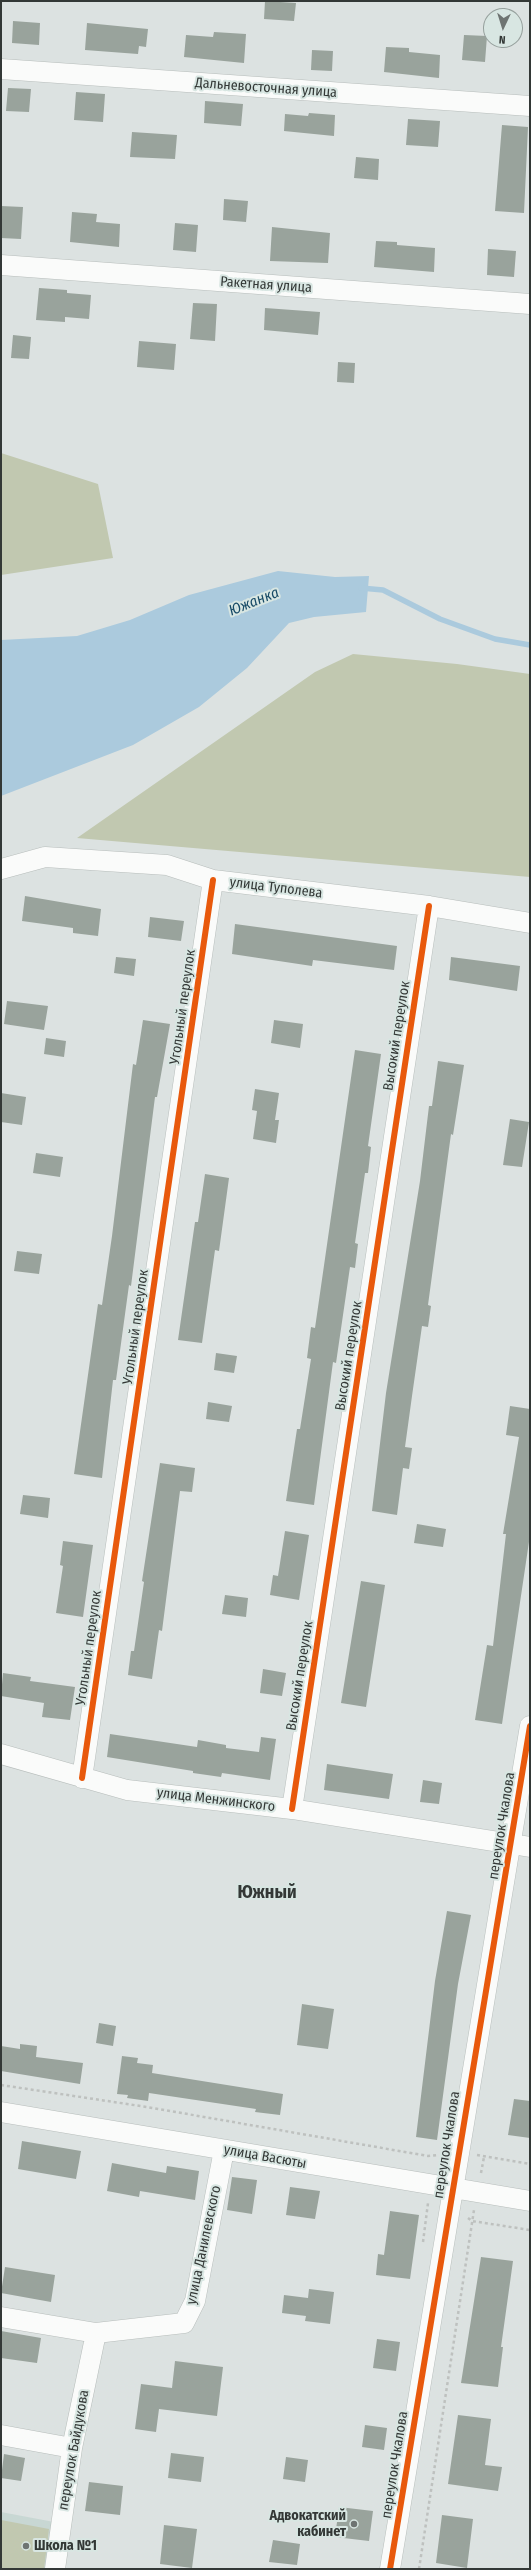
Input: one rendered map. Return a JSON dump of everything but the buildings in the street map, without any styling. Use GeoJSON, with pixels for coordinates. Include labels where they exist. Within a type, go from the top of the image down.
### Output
{"type":"FeatureCollection","features":[{"type":"Feature","properties":{"kind":"street","name":"Дальневосточная улица"},"geometry":{"type":"LineString","coordinates":[[1,69],[530,106]]}},
{"type":"Feature","properties":{"kind":"street","name":"Ракетная улица"},"geometry":{"type":"LineString","coordinates":[[1,265],[530,304]]}},
{"type":"Feature","properties":{"kind":"street","name":"улица Туполева"},"geometry":{"type":"LineString","coordinates":[[1,869],[45,857],[167,865],[213,880],[429,906],[530,923]]}},
{"type":"Feature","properties":{"kind":"street","name":"Угольный переулок"},"geometry":{"type":"LineString","coordinates":[[82,1778],[213,880]]}},
{"type":"Feature","properties":{"kind":"street","name":"Высокий переулок"},"geometry":{"type":"LineString","coordinates":[[292,1809],[429,906]]}},
{"type":"Feature","properties":{"kind":"street","name":"переулок Чкалова"},"geometry":{"type":"LineString","coordinates":[[390,2569],[453,2188],[457,2152],[521,1846],[530,1726]]}},
{"type":"Feature","properties":{"kind":"street","name":"улица Менжинского"},"geometry":{"type":"LineString","coordinates":[[1,1754],[127,1790],[292,1809],[521,1846]]}},
{"type":"Feature","properties":{"kind":"street","name":"улица Васюты"},"geometry":{"type":"LineString","coordinates":[[1,2112],[530,2201]]}},
{"type":"Feature","properties":{"kind":"street","name":"улица Данилевского"},"geometry":{"type":"LineString","coordinates":[[1,2317],[96,2333],[184,2323],[195,2301],[224,2150]]}},
{"type":"Feature","properties":{"kind":"street","name":"переулок Байдукова"},"geometry":{"type":"LineString","coordinates":[[55,2569],[72,2448],[96,2333]]}},
{"type":"Feature","properties":{"kind":"street"},"geometry":{"type":"LineString","coordinates":[[1,2435],[72,2448]]}},
{"type":"Feature","properties":{"kind":"path"},"geometry":{"type":"LineString","coordinates":[[1,2085],[147,2107],[428,2156],[457,2152],[530,2164]]}},
{"type":"Feature","properties":{"kind":"path"},"geometry":{"type":"LineString","coordinates":[[419,2569],[477,2192],[484,2157]]}},
{"type":"Feature","properties":{"kind":"shaded area","name":"Школа №1"},"geometry":{"type":"Polygon","coordinates":[[[1,2512],[54,2522],[47,2569],[1,2569],[1,2512]]]}},
{"type":"Feature","properties":{"kind":"green space"},"geometry":{"type":"Polygon","coordinates":[[[1,453],[98,484],[113,558],[1,575],[1,453]]]}},
{"type":"Feature","properties":{"kind":"green space"},"geometry":{"type":"Polygon","coordinates":[[[353,654],[457,664],[530,674],[530,877],[77,838],[315,672],[353,654]]]}},
{"type":"Feature","properties":{"kind":"green space","name":"Школа №1"},"geometry":{"type":"Polygon","coordinates":[[[1,2520],[49,2529],[44,2569],[1,2569],[1,2520]]]}},
{"type":"Feature","properties":{"kind":"water"},"geometry":{"type":"Polygon","coordinates":[[[278,571],[335,577],[369,576],[366,612],[314,617],[289,623],[247,668],[199,707],[133,745],[1,796],[1,640],[77,636],[130,620],[189,595],[278,571]]]}},
{"type":"Feature","properties":{"kind":"waterway","name":"Южанка"},"geometry":{"type":"LineString","coordinates":[[361,588],[383,590],[440,619],[495,639],[530,645]]}},
{"type":"Feature","properties":{"kind":"cycle path"},"geometry":{"type":"LineString","coordinates":[[82,1778],[213,880]]}},
{"type":"Feature","properties":{"kind":"cycle path"},"geometry":{"type":"LineString","coordinates":[[292,1809],[429,906]]}},
{"type":"Feature","properties":{"kind":"cycle path"},"geometry":{"type":"LineString","coordinates":[[390,2569],[530,1726]]}},
{"type":"Feature","properties":{"kind":"place","name":"Адвокатский кабинет"},"geometry":{"type":"Point","coordinates":[354,2524]}},
{"type":"Feature","properties":{"kind":"place","name":"Школа №1"},"geometry":{"type":"Point","coordinates":[26,2546]}},
{"type":"Feature","properties":{"kind":"district","name":"Южный"},"geometry":{"type":"Point","coordinates":[267,1893]}}]}
